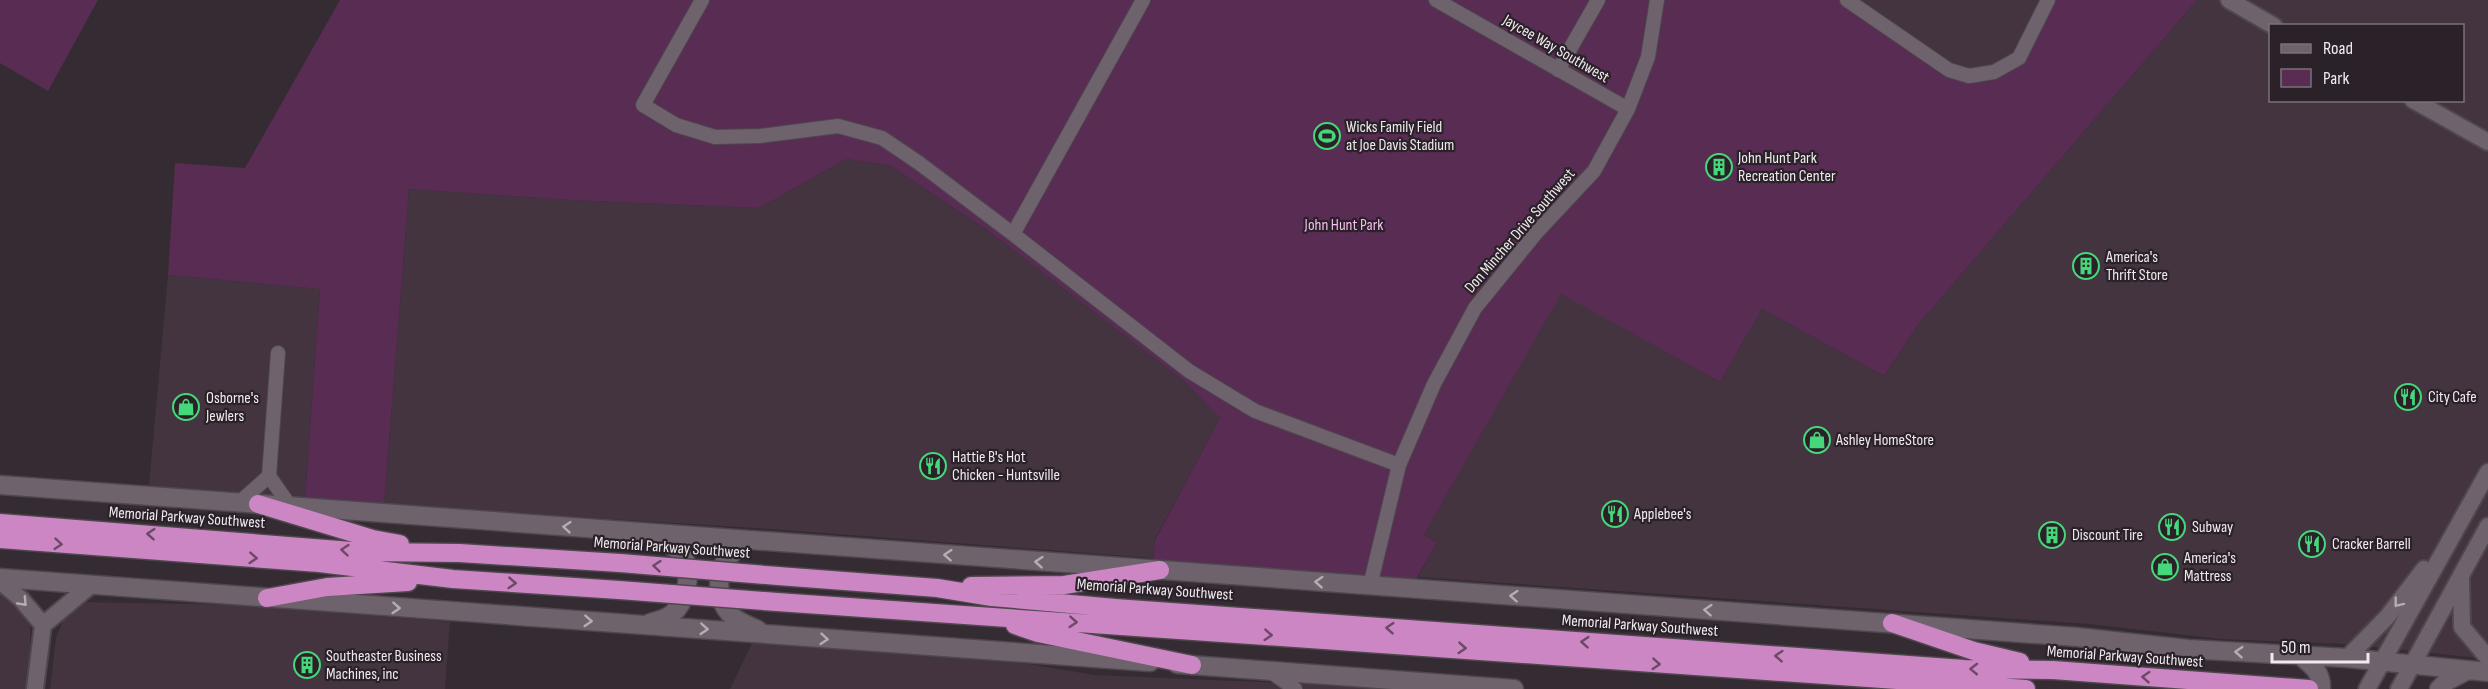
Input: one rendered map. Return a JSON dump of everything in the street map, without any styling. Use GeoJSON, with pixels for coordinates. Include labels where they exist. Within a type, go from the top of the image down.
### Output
{"type":"FeatureCollection","features":[{"type":"Feature","properties":{"kind":"highway"},"geometry":{"type":"LineString","coordinates":[[249,503],[373,539],[446,553]]}},
{"type":"Feature","properties":{"kind":"highway","name":"Memorial Parkway Southwest"},"geometry":{"type":"LineString","coordinates":[[0,523],[364,552],[446,553],[620,563],[937,588],[992,597],[1115,608],[1964,669],[2053,670],[2309,689]]}},
{"type":"Feature","properties":{"kind":"highway"},"geometry":{"type":"LineString","coordinates":[[0,539],[319,563],[453,579],[2026,689]]}},
{"type":"Feature","properties":{"kind":"highway"},"geometry":{"type":"LineString","coordinates":[[937,588],[1009,584],[1064,585],[1160,570]]}},
{"type":"Feature","properties":{"kind":"highway"},"geometry":{"type":"LineString","coordinates":[[267,598],[327,587],[453,579]]}},
{"type":"Feature","properties":{"kind":"highway"},"geometry":{"type":"LineString","coordinates":[[994,617],[1038,633],[1192,665]]}},
{"type":"Feature","properties":{"kind":"highway"},"geometry":{"type":"LineString","coordinates":[[1892,623],[1974,651],[2053,670]]}},
{"type":"Feature","properties":{"kind":"main road"},"geometry":{"type":"LineString","coordinates":[[0,484],[1892,623],[2077,637],[2188,649],[2347,658],[2488,672]]}},
{"type":"Feature","properties":{"kind":"main road"},"geometry":{"type":"LineString","coordinates":[[646,532],[674,548],[684,558],[687,576],[686,589],[680,605],[670,615],[646,625]]}},
{"type":"Feature","properties":{"kind":"main road"},"geometry":{"type":"LineString","coordinates":[[749,540],[726,560],[719,577],[720,593],[724,607],[733,617],[766,633]]}},
{"type":"Feature","properties":{"kind":"main road"},"geometry":{"type":"LineString","coordinates":[[0,580],[1192,665],[1355,683],[1514,689]]}},
{"type":"Feature","properties":{"kind":"main road"},"geometry":{"type":"LineString","coordinates":[[2301,656],[2316,668],[2322,682],[2321,689]]}},
{"type":"Feature","properties":{"kind":"main road"},"geometry":{"type":"LineString","coordinates":[[2439,689],[2447,681],[2466,671]]}},
{"type":"Feature","properties":{"kind":"street"},"geometry":{"type":"LineString","coordinates":[[702,0],[643,105],[676,125],[715,137],[760,136],[838,126],[882,138],[919,162],[1189,371],[1255,411],[1399,465]]}},
{"type":"Feature","properties":{"kind":"street"},"geometry":{"type":"LineString","coordinates":[[1013,234],[1143,0]]}},
{"type":"Feature","properties":{"kind":"street","name":"Jaycee Way Southwest"},"geometry":{"type":"LineString","coordinates":[[1436,0],[1628,110]]}},
{"type":"Feature","properties":{"kind":"street"},"geometry":{"type":"LineString","coordinates":[[1558,70],[1598,0]]}},
{"type":"Feature","properties":{"kind":"street","name":"Don Mincher Drive Southwest"},"geometry":{"type":"LineString","coordinates":[[1370,586],[1399,465],[1434,384],[1475,308],[1536,233],[1594,171],[1628,110],[1648,57],[1657,0]]}},
{"type":"Feature","properties":{"kind":"street"},"geometry":{"type":"LineString","coordinates":[[1847,0],[1949,70],[1969,76],[1994,72],[2019,58],[2049,0]]}},
{"type":"Feature","properties":{"kind":"street"},"geometry":{"type":"LineString","coordinates":[[2229,0],[2271,24]]}},
{"type":"Feature","properties":{"kind":"street"},"geometry":{"type":"LineString","coordinates":[[2417,102],[2488,142]]}},
{"type":"Feature","properties":{"kind":"street"},"geometry":{"type":"LineString","coordinates":[[249,503],[269,476],[278,353]]}},
{"type":"Feature","properties":{"kind":"street"},"geometry":{"type":"LineString","coordinates":[[2367,689],[2488,472]]}},
{"type":"Feature","properties":{"kind":"street"},"geometry":{"type":"LineString","coordinates":[[269,476],[290,506]]}},
{"type":"Feature","properties":{"kind":"street"},"geometry":{"type":"LineString","coordinates":[[2347,658],[2388,616],[2460,523]]}},
{"type":"Feature","properties":{"kind":"street"},"geometry":{"type":"LineString","coordinates":[[2398,689],[2488,526]]}},
{"type":"Feature","properties":{"kind":"street"},"geometry":{"type":"LineString","coordinates":[[2460,576],[2462,627],[2488,658]]}},
{"type":"Feature","properties":{"kind":"street"},"geometry":{"type":"LineString","coordinates":[[0,580],[21,599],[43,625]]}},
{"type":"Feature","properties":{"kind":"street"},"geometry":{"type":"LineString","coordinates":[[35,689],[43,625],[91,585]]}},
{"type":"Feature","properties":{"kind":"street"},"geometry":{"type":"LineString","coordinates":[[1271,672],[1295,689]]}},
{"type":"Feature","properties":{"kind":"shaded area"},"geometry":{"type":"Polygon","coordinates":[[[1847,0],[2048,0],[2019,58],[1969,76],[1847,0]]]}},
{"type":"Feature","properties":{"kind":"shaded area"},"geometry":{"type":"Polygon","coordinates":[[[2197,0],[2488,0],[2488,659],[2344,644],[2221,639],[2089,624],[1418,577],[1437,543],[1424,535],[1561,293],[1720,382],[1762,309],[1884,376],[1917,326],[2197,0]]]}},
{"type":"Feature","properties":{"kind":"shaded area"},"geometry":{"type":"Polygon","coordinates":[[[846,159],[891,166],[987,230],[1185,382],[1220,418],[1155,539],[1153,558],[771,529],[384,505],[409,189],[570,200],[760,208],[846,159]]]}},
{"type":"Feature","properties":{"kind":"shaded area"},"geometry":{"type":"Polygon","coordinates":[[[168,275],[320,289],[305,500],[149,486],[168,275]]]}},
{"type":"Feature","properties":{"kind":"shaded area"},"geometry":{"type":"Polygon","coordinates":[[[0,593],[21,602],[30,627],[30,689],[0,689],[0,593]]]}},
{"type":"Feature","properties":{"kind":"shaded area"},"geometry":{"type":"Polygon","coordinates":[[[81,602],[247,605],[450,622],[445,689],[50,689],[56,638],[63,620],[81,602]]]}},
{"type":"Feature","properties":{"kind":"shaded area"},"geometry":{"type":"Polygon","coordinates":[[[752,643],[979,656],[1094,675],[1335,685],[1374,689],[730,689],[752,643]]]}},
{"type":"Feature","properties":{"kind":"green space"},"geometry":{"type":"Polygon","coordinates":[[[0,0],[98,0],[48,91],[0,63],[0,0]]]}},
{"type":"Feature","properties":{"kind":"green space","name":"John Hunt Park"},"geometry":{"type":"Polygon","coordinates":[[[340,0],[1847,0],[1969,76],[2019,58],[2048,0],[2197,0],[1917,326],[1884,376],[1762,309],[1720,382],[1561,294],[1424,535],[1437,543],[1411,588],[1152,570],[1155,540],[1220,418],[1185,382],[987,230],[891,166],[846,159],[760,208],[570,200],[409,189],[384,505],[305,500],[320,289],[168,275],[175,163],[245,168],[340,0]]]}},
{"type":"Feature","properties":{"kind":"place","name":"Wicks Family Field at Joe Davis Stadium"},"geometry":{"type":"Point","coordinates":[1327,136]}},
{"type":"Feature","properties":{"kind":"place","name":"John Hunt Park Recreation Center"},"geometry":{"type":"Point","coordinates":[1719,167]}},
{"type":"Feature","properties":{"kind":"place","name":"America's Thrift Store"},"geometry":{"type":"Point","coordinates":[2086,266]}},
{"type":"Feature","properties":{"kind":"place","name":"City Cafe"},"geometry":{"type":"Point","coordinates":[2408,397]}},
{"type":"Feature","properties":{"kind":"place","name":"Osborne's Jewlers"},"geometry":{"type":"Point","coordinates":[186,407]}},
{"type":"Feature","properties":{"kind":"place","name":"Ashley HomeStore"},"geometry":{"type":"Point","coordinates":[1817,440]}},
{"type":"Feature","properties":{"kind":"place","name":"Hattie B's Hot Chicken - Huntsville"},"geometry":{"type":"Point","coordinates":[933,466]}},
{"type":"Feature","properties":{"kind":"place","name":"Applebee's"},"geometry":{"type":"Point","coordinates":[1615,514]}},
{"type":"Feature","properties":{"kind":"place","name":"Subway"},"geometry":{"type":"Point","coordinates":[2172,527]}},
{"type":"Feature","properties":{"kind":"place","name":"Discount Tire"},"geometry":{"type":"Point","coordinates":[2052,535]}},
{"type":"Feature","properties":{"kind":"place","name":"Cracker Barrell"},"geometry":{"type":"Point","coordinates":[2312,544]}},
{"type":"Feature","properties":{"kind":"place","name":"America's Mattress"},"geometry":{"type":"Point","coordinates":[2165,567]}},
{"type":"Feature","properties":{"kind":"place","name":"Southeaster Business Machines, inc"},"geometry":{"type":"Point","coordinates":[307,665]}}]}
